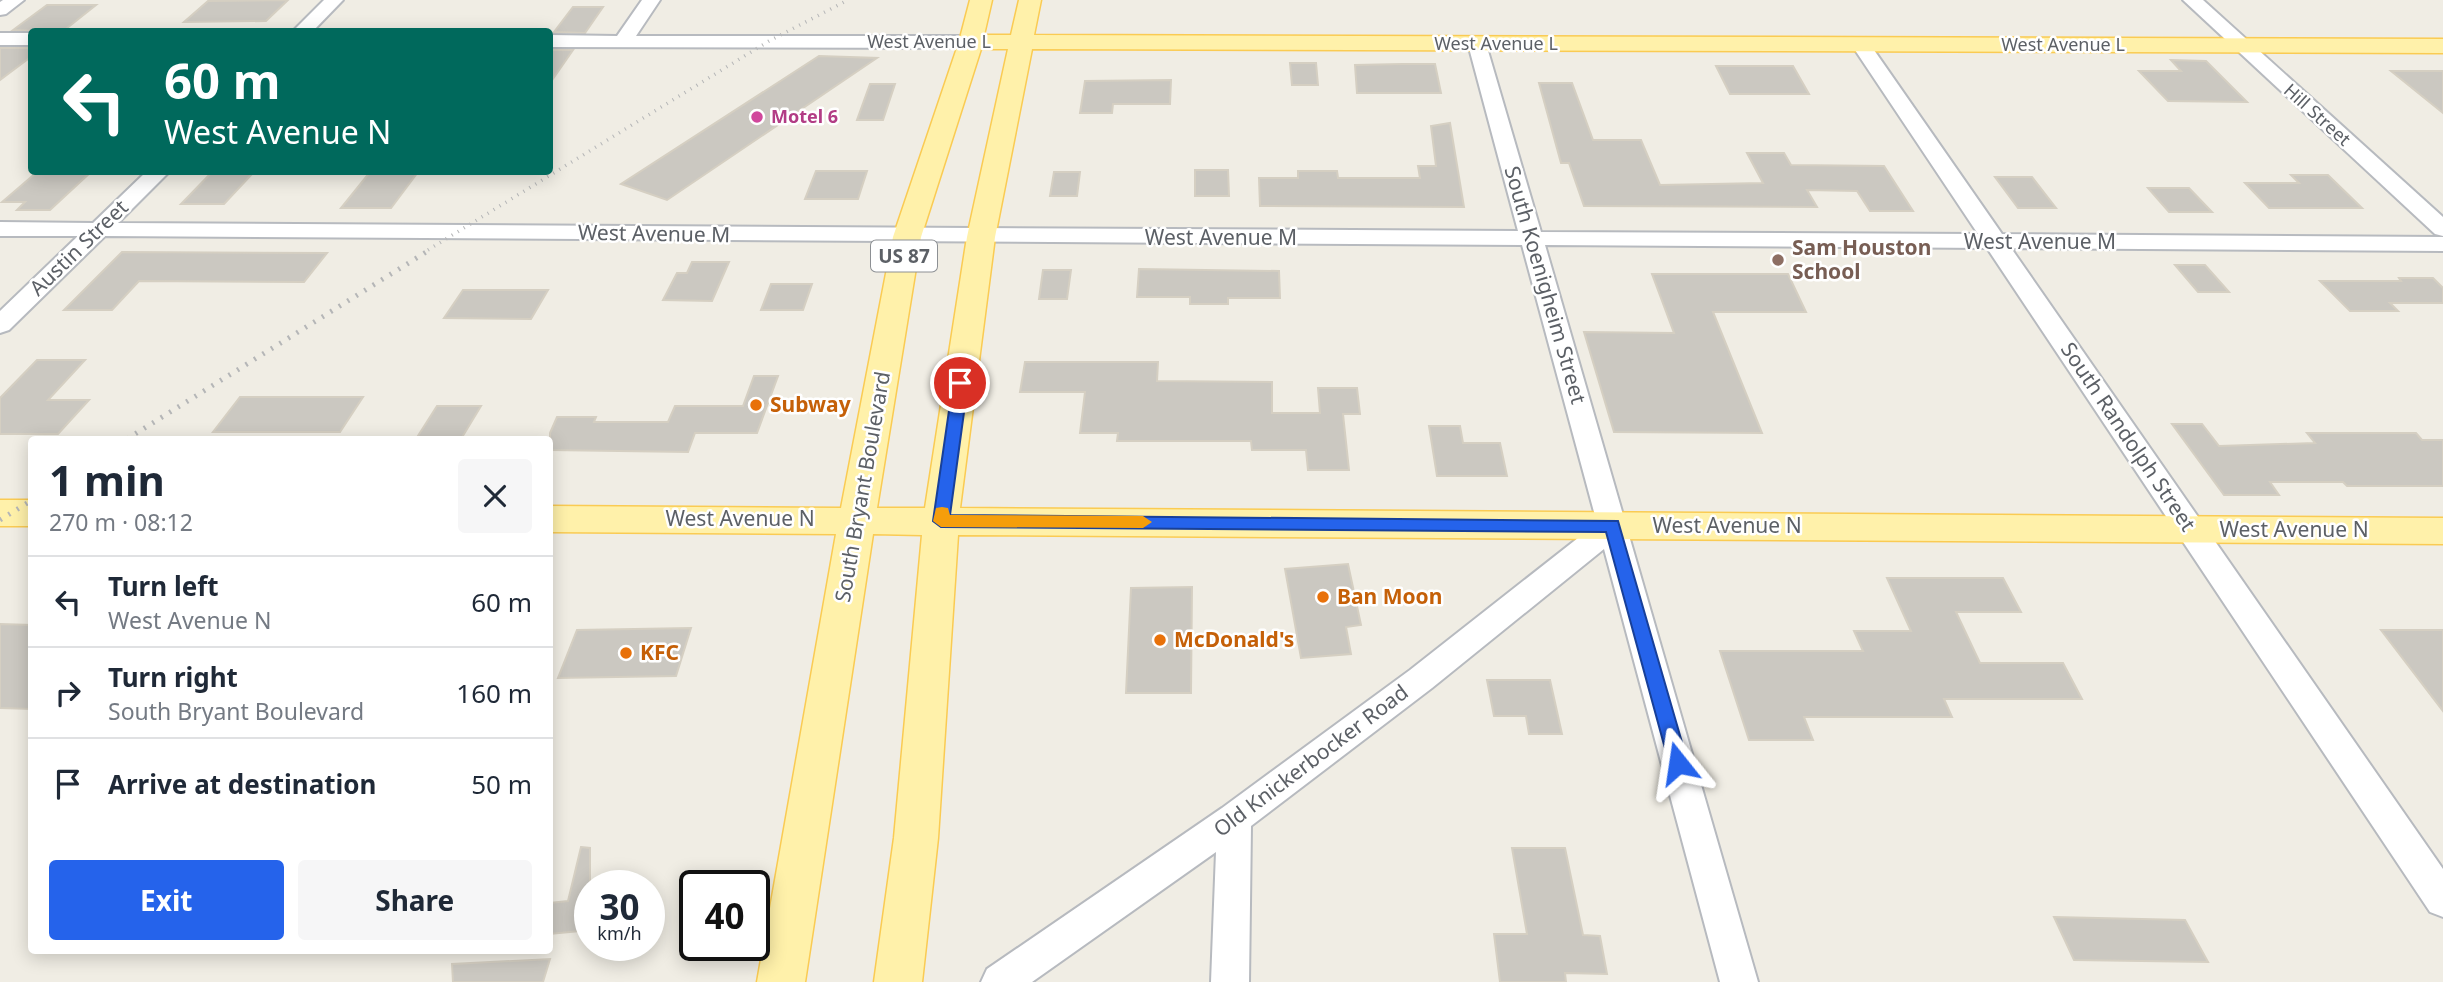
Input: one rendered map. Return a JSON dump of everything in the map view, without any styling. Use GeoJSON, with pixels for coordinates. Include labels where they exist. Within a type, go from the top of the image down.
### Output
{"type":"FeatureCollection","features":[{"type":"Feature","properties":{"kind":"main road","name":"South Bryant Boulevard"},"geometry":{"type":"LineString","coordinates":[[781,982],[857,519],[907,237],[971,42],[981,0]]}},
{"type":"Feature","properties":{"kind":"main road"},"geometry":{"type":"LineString","coordinates":[[898,982],[916,838],[932,606],[941,521],[981,237],[1030,0]]}},
{"type":"Feature","properties":{"kind":"main road","name":"West Avenue L"},"geometry":{"type":"LineString","coordinates":[[971,42],[2443,46]]}},
{"type":"Feature","properties":{"kind":"main road"},"geometry":{"type":"LineString","coordinates":[[0,513],[28,513]]}},
{"type":"Feature","properties":{"kind":"main road","name":"West Avenue N"},"geometry":{"type":"LineString","coordinates":[[553,519],[2443,531]]}},
{"type":"Feature","properties":{"kind":"street"},"geometry":{"type":"LineString","coordinates":[[0,10],[15,0]]}},
{"type":"Feature","properties":{"kind":"street"},"geometry":{"type":"LineString","coordinates":[[305,28],[334,0]]}},
{"type":"Feature","properties":{"kind":"street"},"geometry":{"type":"LineString","coordinates":[[623,41],[651,0]]}},
{"type":"Feature","properties":{"kind":"street","name":"Hill Street"},"geometry":{"type":"LineString","coordinates":[[2192,0],[2443,229]]}},
{"type":"Feature","properties":{"kind":"street"},"geometry":{"type":"LineString","coordinates":[[0,39],[28,39]]}},
{"type":"Feature","properties":{"kind":"street","name":"West Avenue L"},"geometry":{"type":"LineString","coordinates":[[553,41],[971,42]]}},
{"type":"Feature","properties":{"kind":"street","name":"South Koenigheim Street"},"geometry":{"type":"LineString","coordinates":[[1477,44],[1739,982]]}},
{"type":"Feature","properties":{"kind":"street","name":"South Randolph Street"},"geometry":{"type":"LineString","coordinates":[[1860,44],[2443,900]]}},
{"type":"Feature","properties":{"kind":"street","name":"Austin Street"},"geometry":{"type":"LineString","coordinates":[[0,325],[155,175]]}},
{"type":"Feature","properties":{"kind":"street","name":"West Avenue M"},"geometry":{"type":"LineString","coordinates":[[0,229],[907,237],[2443,244]]}},
{"type":"Feature","properties":{"kind":"street","name":"Old Knickerbocker Road"},"geometry":{"type":"LineString","coordinates":[[1000,982],[1234,819],[1422,679],[1613,526]]}},
{"type":"Feature","properties":{"kind":"street"},"geometry":{"type":"LineString","coordinates":[[1230,982],[1234,819]]}},
{"type":"Feature","properties":{"kind":"building"},"geometry":{"type":"Polygon","coordinates":[[[288,0],[266,21],[184,22],[208,1],[288,0]]]}},
{"type":"Feature","properties":{"kind":"building"},"geometry":{"type":"Polygon","coordinates":[[[47,5],[96,5],[67,28],[13,30],[47,5]]]}},
{"type":"Feature","properties":{"kind":"building"},"geometry":{"type":"Polygon","coordinates":[[[573,7],[603,7],[585,33],[554,32],[573,7]]]}},
{"type":"Feature","properties":{"kind":"building"},"geometry":{"type":"Polygon","coordinates":[[[0,48],[28,48],[28,59],[0,80],[0,48]]]}},
{"type":"Feature","properties":{"kind":"building"},"geometry":{"type":"Polygon","coordinates":[[[553,50],[573,50],[553,79],[553,50]]]}},
{"type":"Feature","properties":{"kind":"building"},"geometry":{"type":"Polygon","coordinates":[[[819,56],[877,58],[667,200],[621,184],[819,56]]]}},
{"type":"Feature","properties":{"kind":"building"},"geometry":{"type":"Polygon","coordinates":[[[2171,60],[2206,61],[2247,102],[2168,101],[2139,71],[2181,71],[2171,60]]]}},
{"type":"Feature","properties":{"kind":"building"},"geometry":{"type":"Polygon","coordinates":[[[1290,63],[1316,63],[1318,85],[1292,85],[1290,63]]]}},
{"type":"Feature","properties":{"kind":"building"},"geometry":{"type":"Polygon","coordinates":[[[1435,64],[1441,93],[1357,93],[1355,65],[1435,64]]]}},
{"type":"Feature","properties":{"kind":"building"},"geometry":{"type":"Polygon","coordinates":[[[1716,66],[1793,66],[1809,94],[1730,94],[1716,66]]]}},
{"type":"Feature","properties":{"kind":"building"},"geometry":{"type":"Polygon","coordinates":[[[2391,71],[2443,71],[2443,113],[2391,71]]]}},
{"type":"Feature","properties":{"kind":"building"},"geometry":{"type":"Polygon","coordinates":[[[1171,80],[1170,104],[1113,104],[1112,113],[1080,113],[1085,81],[1171,80]]]}},
{"type":"Feature","properties":{"kind":"building"},"geometry":{"type":"Polygon","coordinates":[[[1539,83],[1572,83],[1593,140],[1641,140],[1660,185],[1763,183],[1747,153],[1784,153],[1791,165],[1884,166],[1913,211],[1870,211],[1857,191],[1807,190],[1817,207],[1584,206],[1569,163],[1561,163],[1539,83]]]}},
{"type":"Feature","properties":{"kind":"building"},"geometry":{"type":"Polygon","coordinates":[[[870,84],[895,84],[883,120],[857,120],[870,84]]]}},
{"type":"Feature","properties":{"kind":"building"},"geometry":{"type":"Polygon","coordinates":[[[1450,123],[1464,207],[1260,206],[1259,178],[1298,178],[1298,171],[1337,171],[1338,178],[1420,178],[1418,166],[1436,166],[1431,126],[1450,123]]]}},
{"type":"Feature","properties":{"kind":"building"},"geometry":{"type":"Polygon","coordinates":[[[1195,170],[1228,170],[1229,196],[1195,196],[1195,170]]]}},
{"type":"Feature","properties":{"kind":"building"},"geometry":{"type":"Polygon","coordinates":[[[816,171],[867,171],[858,199],[805,199],[816,171]]]}},
{"type":"Feature","properties":{"kind":"building"},"geometry":{"type":"Polygon","coordinates":[[[1054,172],[1080,172],[1077,196],[1050,196],[1054,172]]]}},
{"type":"Feature","properties":{"kind":"building"},"geometry":{"type":"Polygon","coordinates":[[[34,175],[88,175],[50,210],[17,210],[25,202],[2,202],[34,175]]]}},
{"type":"Feature","properties":{"kind":"building"},"geometry":{"type":"Polygon","coordinates":[[[209,175],[251,175],[224,204],[181,204],[209,175]]]}},
{"type":"Feature","properties":{"kind":"building"},"geometry":{"type":"Polygon","coordinates":[[[368,175],[416,175],[391,208],[341,208],[368,175]]]}},
{"type":"Feature","properties":{"kind":"building"},"geometry":{"type":"Polygon","coordinates":[[[2291,175],[2328,175],[2362,208],[2269,208],[2245,183],[2299,183],[2291,175]]]}},
{"type":"Feature","properties":{"kind":"building"},"geometry":{"type":"Polygon","coordinates":[[[1995,177],[2032,177],[2056,208],[2018,208],[1995,177]]]}},
{"type":"Feature","properties":{"kind":"building"},"geometry":{"type":"Polygon","coordinates":[[[2148,188],[2189,188],[2212,212],[2169,212],[2148,188]]]}},
{"type":"Feature","properties":{"kind":"building"},"geometry":{"type":"Polygon","coordinates":[[[122,252],[327,253],[304,282],[139,281],[112,310],[64,310],[122,252]]]}},
{"type":"Feature","properties":{"kind":"building"},"geometry":{"type":"Polygon","coordinates":[[[692,262],[729,262],[712,301],[663,300],[677,273],[687,273],[692,262]]]}},
{"type":"Feature","properties":{"kind":"building"},"geometry":{"type":"Polygon","coordinates":[[[2175,265],[2205,265],[2229,292],[2198,292],[2175,265]]]}},
{"type":"Feature","properties":{"kind":"building"},"geometry":{"type":"Polygon","coordinates":[[[1139,269],[1279,271],[1280,298],[1228,298],[1228,304],[1190,304],[1190,297],[1137,297],[1139,269]]]}},
{"type":"Feature","properties":{"kind":"building"},"geometry":{"type":"Polygon","coordinates":[[[1043,270],[1071,270],[1067,299],[1039,299],[1043,270]]]}},
{"type":"Feature","properties":{"kind":"building"},"geometry":{"type":"Polygon","coordinates":[[[1652,274],[1788,274],[1806,312],[1713,312],[1762,433],[1614,432],[1584,332],[1674,333],[1652,274]]]}},
{"type":"Feature","properties":{"kind":"building"},"geometry":{"type":"Polygon","coordinates":[[[2399,278],[2433,278],[2443,288],[2443,303],[2390,303],[2398,311],[2350,311],[2320,281],[2401,281],[2399,278]]]}},
{"type":"Feature","properties":{"kind":"building"},"geometry":{"type":"Polygon","coordinates":[[[771,284],[812,284],[803,310],[761,310],[771,284]]]}},
{"type":"Feature","properties":{"kind":"building"},"geometry":{"type":"Polygon","coordinates":[[[463,290],[548,290],[531,319],[444,318],[463,290]]]}},
{"type":"Feature","properties":{"kind":"building"},"geometry":{"type":"Polygon","coordinates":[[[37,360],[85,360],[48,400],[89,400],[58,434],[0,434],[0,398],[37,360]]]}},
{"type":"Feature","properties":{"kind":"building"},"geometry":{"type":"Polygon","coordinates":[[[1025,362],[1158,362],[1157,381],[1272,382],[1272,413],[1320,413],[1318,388],[1357,388],[1360,414],[1343,414],[1349,470],[1308,470],[1306,450],[1252,450],[1251,441],[1117,441],[1118,433],[1080,433],[1085,392],[1020,392],[1025,362]]]}},
{"type":"Feature","properties":{"kind":"building"},"geometry":{"type":"Polygon","coordinates":[[[754,376],[778,376],[757,433],[695,433],[688,452],[553,450],[553,436],[550,436],[557,417],[596,417],[594,422],[668,422],[675,406],[743,406],[754,376]]]}},
{"type":"Feature","properties":{"kind":"building"},"geometry":{"type":"Polygon","coordinates":[[[240,397],[363,397],[340,432],[213,432],[240,397]]]}},
{"type":"Feature","properties":{"kind":"building"},"geometry":{"type":"Polygon","coordinates":[[[437,406],[481,406],[463,436],[418,436],[437,406]]]}},
{"type":"Feature","properties":{"kind":"building"},"geometry":{"type":"Polygon","coordinates":[[[2172,424],[2202,424],[2219,446],[2315,443],[2307,433],[2416,433],[2422,440],[2443,440],[2443,486],[2347,486],[2343,482],[2270,482],[2279,495],[2224,495],[2172,424]]]}},
{"type":"Feature","properties":{"kind":"building"},"geometry":{"type":"Polygon","coordinates":[[[1429,426],[1460,426],[1463,443],[1500,443],[1507,476],[1437,476],[1429,426]]]}},
{"type":"Feature","properties":{"kind":"building","name":"Ban Moon"},"geometry":{"type":"Polygon","coordinates":[[[1348,564],[1361,625],[1346,627],[1351,654],[1301,658],[1285,569],[1348,564]]]}},
{"type":"Feature","properties":{"kind":"building"},"geometry":{"type":"Polygon","coordinates":[[[1887,578],[2003,578],[2021,612],[1956,612],[1980,663],[2063,663],[2082,699],[1944,699],[1952,717],[1804,717],[1813,740],[1749,740],[1720,651],[1863,651],[1854,631],[1911,631],[1887,578]]]}},
{"type":"Feature","properties":{"kind":"building","name":"McDonald's"},"geometry":{"type":"Polygon","coordinates":[[[1192,587],[1191,693],[1126,693],[1131,588],[1192,587]]]}},
{"type":"Feature","properties":{"kind":"building"},"geometry":{"type":"Polygon","coordinates":[[[0,624],[28,625],[28,709],[0,708],[0,624]]]}},
{"type":"Feature","properties":{"kind":"building","name":"KFC"},"geometry":{"type":"Polygon","coordinates":[[[691,628],[676,676],[558,678],[577,630],[691,628]]]}},
{"type":"Feature","properties":{"kind":"building"},"geometry":{"type":"Polygon","coordinates":[[[2381,630],[2443,630],[2443,711],[2381,630]]]}},
{"type":"Feature","properties":{"kind":"building"},"geometry":{"type":"Polygon","coordinates":[[[1487,680],[1550,680],[1562,734],[1529,734],[1526,716],[1494,716],[1487,680]]]}},
{"type":"Feature","properties":{"kind":"building"},"geometry":{"type":"Polygon","coordinates":[[[581,847],[590,848],[590,870],[575,870],[581,847]]]}},
{"type":"Feature","properties":{"kind":"building"},"geometry":{"type":"Polygon","coordinates":[[[1512,848],[1565,848],[1583,935],[1600,936],[1607,974],[1565,973],[1566,982],[1500,982],[1494,934],[1527,934],[1512,848]]]}},
{"type":"Feature","properties":{"kind":"building"},"geometry":{"type":"Polygon","coordinates":[[[574,876],[574,932],[553,934],[553,903],[568,901],[574,876]]]}},
{"type":"Feature","properties":{"kind":"building"},"geometry":{"type":"Polygon","coordinates":[[[2054,917],[2185,920],[2208,962],[2074,960],[2054,917]]]}},
{"type":"Feature","properties":{"kind":"building"},"geometry":{"type":"Polygon","coordinates":[[[550,959],[543,982],[453,982],[452,964],[550,959]]]}},
{"type":"Feature","properties":{"kind":"railway"},"geometry":{"type":"LineString","coordinates":[[553,173],[769,41],[848,0]]}},
{"type":"Feature","properties":{"kind":"railway"},"geometry":{"type":"LineString","coordinates":[[428,250],[550,175]]}},
{"type":"Feature","properties":{"kind":"railway"},"geometry":{"type":"LineString","coordinates":[[132,436],[431,249]]}},
{"type":"Feature","properties":{"kind":"railway"},"geometry":{"type":"LineString","coordinates":[[0,520],[28,502]]}},
{"type":"Feature","properties":{"kind":"slow traffic"},"geometry":{"type":"LineString","coordinates":[[942,512],[941,521],[1143,522]]}},
{"type":"Feature","properties":{"kind":"place","name":"Motel 6"},"geometry":{"type":"Point","coordinates":[757,117]}},
{"type":"Feature","properties":{"kind":"place","name":"Sam Houston School"},"geometry":{"type":"Point","coordinates":[1778,260]}},
{"type":"Feature","properties":{"kind":"place","name":"Subway"},"geometry":{"type":"Point","coordinates":[756,405]}},
{"type":"Feature","properties":{"kind":"place","name":"Ban Moon"},"geometry":{"type":"Point","coordinates":[1323,597]}},
{"type":"Feature","properties":{"kind":"place","name":"McDonald's"},"geometry":{"type":"Point","coordinates":[1160,640]}},
{"type":"Feature","properties":{"kind":"place","name":"KFC"},"geometry":{"type":"Point","coordinates":[626,653]}},
{"type":"Feature","properties":{"kind":"route"},"geometry":{"type":"LineString","coordinates":[[960,383],[941,521],[1613,526],[1678,763]]}}]}
